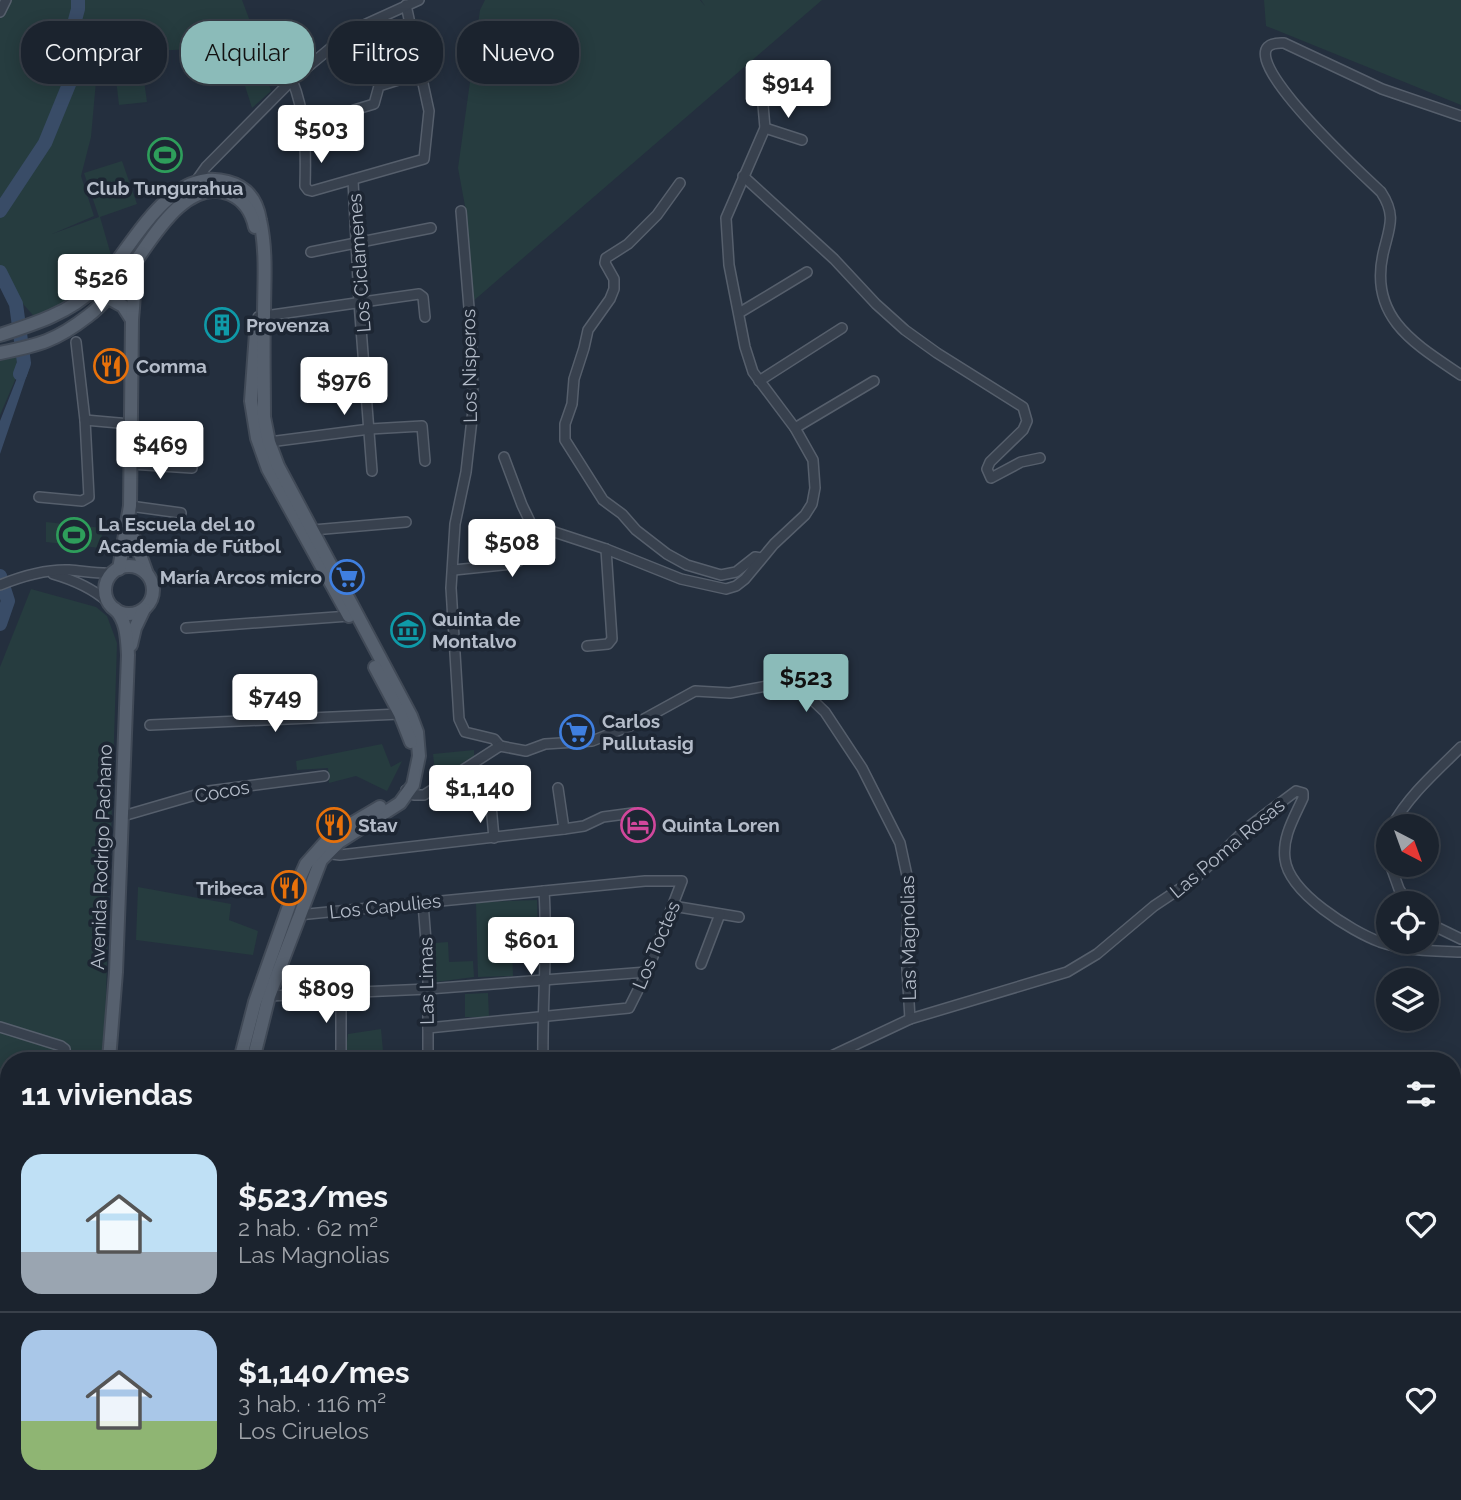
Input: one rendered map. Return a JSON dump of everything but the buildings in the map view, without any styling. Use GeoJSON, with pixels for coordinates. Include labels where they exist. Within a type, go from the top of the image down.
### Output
{"type":"FeatureCollection","features":[{"type":"Feature","properties":{"kind":"main road"},"geometry":{"type":"LineString","coordinates":[[0,335],[38,323],[73,305],[95,288],[117,259],[162,214],[197,187],[228,193],[244,204],[254,224],[259,254],[264,417],[269,442],[278,466],[313,530],[400,714],[415,756]]}},
{"type":"Feature","properties":{"kind":"main road"},"geometry":{"type":"LineString","coordinates":[[0,353],[46,343],[89,315],[107,298],[129,270],[162,214]]}},
{"type":"Feature","properties":{"kind":"main road"},"geometry":{"type":"LineString","coordinates":[[117,259],[129,270],[134,291],[130,506],[129,524],[116,571],[106,587],[112,606],[130,614],[144,608],[152,596],[151,581],[129,524]]}},
{"type":"Feature","properties":{"kind":"main road"},"geometry":{"type":"LineString","coordinates":[[95,288],[123,306],[132,320]]}},
{"type":"Feature","properties":{"kind":"main road"},"geometry":{"type":"LineString","coordinates":[[242,1052],[255,1002],[306,864],[323,850],[395,807],[407,790],[415,756],[417,732],[411,716],[268,468],[257,438],[251,401],[261,317]]}},
{"type":"Feature","properties":{"kind":"main road"},"geometry":{"type":"LineString","coordinates":[[116,571],[134,567],[147,574]]}},
{"type":"Feature","properties":{"kind":"main road","name":"Avenida Rodrigo Pachano"},"geometry":{"type":"LineString","coordinates":[[110,1052],[116,972],[128,656],[127,634],[120,615],[112,606]]}},
{"type":"Feature","properties":{"kind":"main road","name":"Avenida Rodrigo Pachano"},"geometry":{"type":"LineString","coordinates":[[128,656],[135,628],[144,608]]}},
{"type":"Feature","properties":{"kind":"main road"},"geometry":{"type":"LineString","coordinates":[[255,1052],[269,996],[323,850]]}},
{"type":"Feature","properties":{"kind":"street"},"geometry":{"type":"LineString","coordinates":[[0,12],[6,0]]}},
{"type":"Feature","properties":{"kind":"street"},"geometry":{"type":"LineString","coordinates":[[314,63],[364,25],[419,0]]}},
{"type":"Feature","properties":{"kind":"street"},"geometry":{"type":"LineString","coordinates":[[406,5],[410,21]]}},
{"type":"Feature","properties":{"kind":"street"},"geometry":{"type":"LineString","coordinates":[[1461,116],[1382,89],[1284,43],[1268,47],[1265,54],[1271,72],[1310,122],[1387,201],[1391,222],[1380,278],[1381,292],[1393,320],[1409,338],[1461,375]]}},
{"type":"Feature","properties":{"kind":"street"},"geometry":{"type":"LineString","coordinates":[[534,530],[545,529],[606,549],[681,579],[726,589],[745,579],[761,558],[805,515],[812,504],[813,460],[795,428],[759,381],[749,362],[729,265],[726,218],[765,128],[760,70]]}},
{"type":"Feature","properties":{"kind":"street"},"geometry":{"type":"LineString","coordinates":[[197,187],[206,167],[288,84]]}},
{"type":"Feature","properties":{"kind":"street"},"geometry":{"type":"LineString","coordinates":[[294,84],[306,144],[305,186],[312,191],[422,160],[426,156],[429,111],[423,84]]}},
{"type":"Feature","properties":{"kind":"street"},"geometry":{"type":"LineString","coordinates":[[354,110],[374,104],[379,86],[385,84]]}},
{"type":"Feature","properties":{"kind":"street"},"geometry":{"type":"LineString","coordinates":[[765,128],[802,140]]}},
{"type":"Feature","properties":{"kind":"street"},"geometry":{"type":"LineString","coordinates":[[743,176],[834,259],[905,330],[1023,407],[1027,421],[1023,430],[990,463],[988,469],[991,478],[1021,462],[1040,458]]}},
{"type":"Feature","properties":{"kind":"street","name":"Los Ciclamenes"},"geometry":{"type":"LineString","coordinates":[[353,180],[372,471]]}},
{"type":"Feature","properties":{"kind":"street"},"geometry":{"type":"LineString","coordinates":[[680,183],[657,215],[625,247],[606,258],[605,263],[614,279],[614,289],[586,335],[583,355],[574,379],[572,404],[565,424],[565,440],[604,500],[636,530],[677,560],[696,569],[721,575],[736,572],[755,557],[761,558]]}},
{"type":"Feature","properties":{"kind":"street","name":"Los Nisperos"},"geometry":{"type":"LineString","coordinates":[[461,211],[472,344],[473,410],[466,472],[456,524],[451,602],[460,724],[465,732],[494,739],[500,746]]}},
{"type":"Feature","properties":{"kind":"street"},"geometry":{"type":"LineString","coordinates":[[311,252],[430,228]]}},
{"type":"Feature","properties":{"kind":"street"},"geometry":{"type":"LineString","coordinates":[[739,313],[807,272]]}},
{"type":"Feature","properties":{"kind":"street"},"geometry":{"type":"LineString","coordinates":[[261,317],[419,294],[423,297],[425,317]]}},
{"type":"Feature","properties":{"kind":"street"},"geometry":{"type":"LineString","coordinates":[[759,381],[842,328]]}},
{"type":"Feature","properties":{"kind":"street"},"geometry":{"type":"LineString","coordinates":[[39,497],[82,501],[89,496],[85,420],[76,342]]}},
{"type":"Feature","properties":{"kind":"street"},"geometry":{"type":"LineString","coordinates":[[307,374],[366,368]]}},
{"type":"Feature","properties":{"kind":"street"},"geometry":{"type":"LineString","coordinates":[[795,428],[874,381]]}},
{"type":"Feature","properties":{"kind":"street"},"geometry":{"type":"LineString","coordinates":[[85,420],[130,424]]}},
{"type":"Feature","properties":{"kind":"street"},"geometry":{"type":"LineString","coordinates":[[269,442],[370,429],[422,426],[425,461]]}},
{"type":"Feature","properties":{"kind":"street"},"geometry":{"type":"LineString","coordinates":[[504,457],[534,530]]}},
{"type":"Feature","properties":{"kind":"street"},"geometry":{"type":"LineString","coordinates":[[130,464],[192,468]]}},
{"type":"Feature","properties":{"kind":"street"},"geometry":{"type":"LineString","coordinates":[[130,506],[181,513]]}},
{"type":"Feature","properties":{"kind":"street"},"geometry":{"type":"LineString","coordinates":[[313,530],[406,522]]}},
{"type":"Feature","properties":{"kind":"street"},"geometry":{"type":"LineString","coordinates":[[454,570],[513,564],[519,561],[534,530]]}},
{"type":"Feature","properties":{"kind":"street"},"geometry":{"type":"LineString","coordinates":[[587,646],[608,644],[612,639],[606,549]]}},
{"type":"Feature","properties":{"kind":"street"},"geometry":{"type":"LineString","coordinates":[[0,586],[24,575],[45,572],[68,570],[97,574],[116,571]]}},
{"type":"Feature","properties":{"kind":"street"},"geometry":{"type":"LineString","coordinates":[[45,572],[82,584],[112,606]]}},
{"type":"Feature","properties":{"kind":"street"},"geometry":{"type":"LineString","coordinates":[[186,628],[354,620]]}},
{"type":"Feature","properties":{"kind":"street","name":"Las Magnolias"},"geometry":{"type":"LineString","coordinates":[[500,746],[526,751],[540,745],[592,741],[645,719],[695,691],[730,693],[789,683],[799,687],[825,712],[849,748],[900,843],[909,885],[906,952],[910,1019]]}},
{"type":"Feature","properties":{"kind":"street"},"geometry":{"type":"LineString","coordinates":[[150,725],[400,714]]}},
{"type":"Feature","properties":{"kind":"street"},"geometry":{"type":"LineString","coordinates":[[407,790],[419,796],[424,795],[500,746]]}},
{"type":"Feature","properties":{"kind":"street"},"geometry":{"type":"LineString","coordinates":[[1400,814],[1414,794],[1461,747]]}},
{"type":"Feature","properties":{"kind":"street","name":"Cocos"},"geometry":{"type":"LineString","coordinates":[[123,816],[209,792],[324,776]]}},
{"type":"Feature","properties":{"kind":"street"},"geometry":{"type":"LineString","coordinates":[[558,789],[564,829]]}},
{"type":"Feature","properties":{"kind":"street","name":"Las Poma Rosas"},"geometry":{"type":"LineString","coordinates":[[840,1052],[910,1019],[1067,972],[1097,954],[1154,906],[1196,878],[1247,828],[1296,791],[1303,793],[1303,798],[1288,830],[1285,861],[1292,879],[1305,894],[1344,922],[1380,942],[1403,948],[1461,952]]}},
{"type":"Feature","properties":{"kind":"street"},"geometry":{"type":"LineString","coordinates":[[491,805],[494,838]]}},
{"type":"Feature","properties":{"kind":"street"},"geometry":{"type":"LineString","coordinates":[[323,850],[340,855],[494,838],[584,826],[603,817],[633,813]]}},
{"type":"Feature","properties":{"kind":"street","name":"Los Capulies"},"geometry":{"type":"LineString","coordinates":[[298,915],[645,881],[682,881]]}},
{"type":"Feature","properties":{"kind":"street","name":"Los Toctes"},"geometry":{"type":"LineString","coordinates":[[542,1017],[629,1008],[647,972],[682,881]]}},
{"type":"Feature","properties":{"kind":"street"},"geometry":{"type":"LineString","coordinates":[[543,1052],[542,1017],[546,980],[544,891]]}},
{"type":"Feature","properties":{"kind":"street","name":"Las Limas"},"geometry":{"type":"LineString","coordinates":[[423,902],[428,1052]]}},
{"type":"Feature","properties":{"kind":"street"},"geometry":{"type":"LineString","coordinates":[[673,906],[739,917]]}},
{"type":"Feature","properties":{"kind":"street"},"geometry":{"type":"LineString","coordinates":[[701,964],[720,914]]}},
{"type":"Feature","properties":{"kind":"street"},"geometry":{"type":"LineString","coordinates":[[1439,928],[1461,939]]}},
{"type":"Feature","properties":{"kind":"street"},"geometry":{"type":"LineString","coordinates":[[269,996],[428,989],[647,972]]}},
{"type":"Feature","properties":{"kind":"street"},"geometry":{"type":"LineString","coordinates":[[341,993],[341,1052]]}},
{"type":"Feature","properties":{"kind":"street"},"geometry":{"type":"LineString","coordinates":[[428,1028],[542,1017]]}},
{"type":"Feature","properties":{"kind":"street"},"geometry":{"type":"LineString","coordinates":[[0,1027],[61,1046],[65,1052]]}},
{"type":"Feature","properties":{"kind":"green space"},"geometry":{"type":"Polygon","coordinates":[[[0,0],[242,0],[250,21],[181,21],[181,50],[167,50],[167,21],[21,21],[21,84],[96,84],[91,137],[81,176],[94,216],[52,234],[99,217],[84,173],[122,161],[137,204],[100,217],[111,255],[91,278],[64,284],[73,305],[40,323],[0,278],[0,0]]]}},
{"type":"Feature","properties":{"kind":"green space"},"geometry":{"type":"Polygon","coordinates":[[[485,0],[700,0],[705,6],[701,0],[822,0],[471,303],[465,206],[458,168],[470,84],[579,84],[579,21],[478,21],[485,0]]]}},
{"type":"Feature","properties":{"kind":"green space"},"geometry":{"type":"Polygon","coordinates":[[[1264,0],[1461,0],[1461,105],[1266,26],[1264,0]]]}},
{"type":"Feature","properties":{"kind":"green space"},"geometry":{"type":"Polygon","coordinates":[[[117,84],[144,84],[147,102],[119,105],[117,84]]]}},
{"type":"Feature","properties":{"kind":"green space"},"geometry":{"type":"Polygon","coordinates":[[[244,84],[269,84],[271,91],[252,108],[244,84]]]}},
{"type":"Feature","properties":{"kind":"green space"},"geometry":{"type":"Polygon","coordinates":[[[17,353],[16,378],[0,415],[0,354],[17,353]]]}},
{"type":"Feature","properties":{"kind":"green space","name":"La Escuela del 10 Academia de Fútbol"},"geometry":{"type":"Polygon","coordinates":[[[46,522],[103,528],[100,548],[46,542],[46,522]]]}},
{"type":"Feature","properties":{"kind":"green space"},"geometry":{"type":"Polygon","coordinates":[[[31,589],[96,607],[107,616],[117,643],[104,1052],[0,1052],[0,667],[31,589]]]}},
{"type":"Feature","properties":{"kind":"green space"},"geometry":{"type":"Polygon","coordinates":[[[382,744],[391,767],[402,761],[387,791],[356,776],[329,783],[328,768],[297,770],[296,761],[382,744]]]}},
{"type":"Feature","properties":{"kind":"green space"},"geometry":{"type":"Polygon","coordinates":[[[474,750],[474,759],[445,778],[436,780],[433,754],[474,750]]]}},
{"type":"Feature","properties":{"kind":"green space"},"geometry":{"type":"Polygon","coordinates":[[[138,887],[231,904],[229,920],[258,931],[253,955],[136,940],[138,887]]]}},
{"type":"Feature","properties":{"kind":"green space"},"geometry":{"type":"Polygon","coordinates":[[[537,900],[538,941],[512,942],[513,976],[478,977],[476,902],[537,900]]]}},
{"type":"Feature","properties":{"kind":"green space"},"geometry":{"type":"Polygon","coordinates":[[[448,942],[449,962],[473,961],[474,977],[436,982],[435,943],[448,942]]]}},
{"type":"Feature","properties":{"kind":"green space"},"geometry":{"type":"Polygon","coordinates":[[[488,993],[489,1017],[465,1017],[465,994],[488,993]]]}},
{"type":"Feature","properties":{"kind":"green space"},"geometry":{"type":"Polygon","coordinates":[[[381,1029],[383,1051],[346,1052],[348,1034],[381,1029]]]}},
{"type":"Feature","properties":{"kind":"water"},"geometry":{"type":"Polygon","coordinates":[[[19,356],[30,358],[30,366],[0,454],[0,421],[17,378],[19,356]]]}},
{"type":"Feature","properties":{"kind":"waterway"},"geometry":{"type":"LineString","coordinates":[[0,211],[45,143],[72,77],[68,46],[78,0]]}},
{"type":"Feature","properties":{"kind":"waterway"},"geometry":{"type":"LineString","coordinates":[[0,272],[16,304],[24,363],[20,374]]}},
{"type":"Feature","properties":{"kind":"waterway"},"geometry":{"type":"LineString","coordinates":[[0,576],[8,601],[0,624]]}},
{"type":"Feature","properties":{"kind":"place","name":"Club Tungurahua"},"geometry":{"type":"Point","coordinates":[165,155]}},
{"type":"Feature","properties":{"kind":"place","name":"Provenza"},"geometry":{"type":"Point","coordinates":[222,325]}},
{"type":"Feature","properties":{"kind":"place","name":"Comma"},"geometry":{"type":"Point","coordinates":[111,366]}},
{"type":"Feature","properties":{"kind":"place","name":"La Escuela del 10 Academia de Fútbol"},"geometry":{"type":"Point","coordinates":[74,535]}},
{"type":"Feature","properties":{"kind":"place","name":"María Arcos micro"},"geometry":{"type":"Point","coordinates":[347,577]}},
{"type":"Feature","properties":{"kind":"place","name":"Quinta de Montalvo"},"geometry":{"type":"Point","coordinates":[408,630]}},
{"type":"Feature","properties":{"kind":"place","name":"Carlos Pullutasig"},"geometry":{"type":"Point","coordinates":[577,732]}},
{"type":"Feature","properties":{"kind":"place","name":"Stav"},"geometry":{"type":"Point","coordinates":[334,825]}},
{"type":"Feature","properties":{"kind":"place","name":"Quinta Loren"},"geometry":{"type":"Point","coordinates":[638,825]}},
{"type":"Feature","properties":{"kind":"place","name":"Tribeca"},"geometry":{"type":"Point","coordinates":[289,888]}}]}
